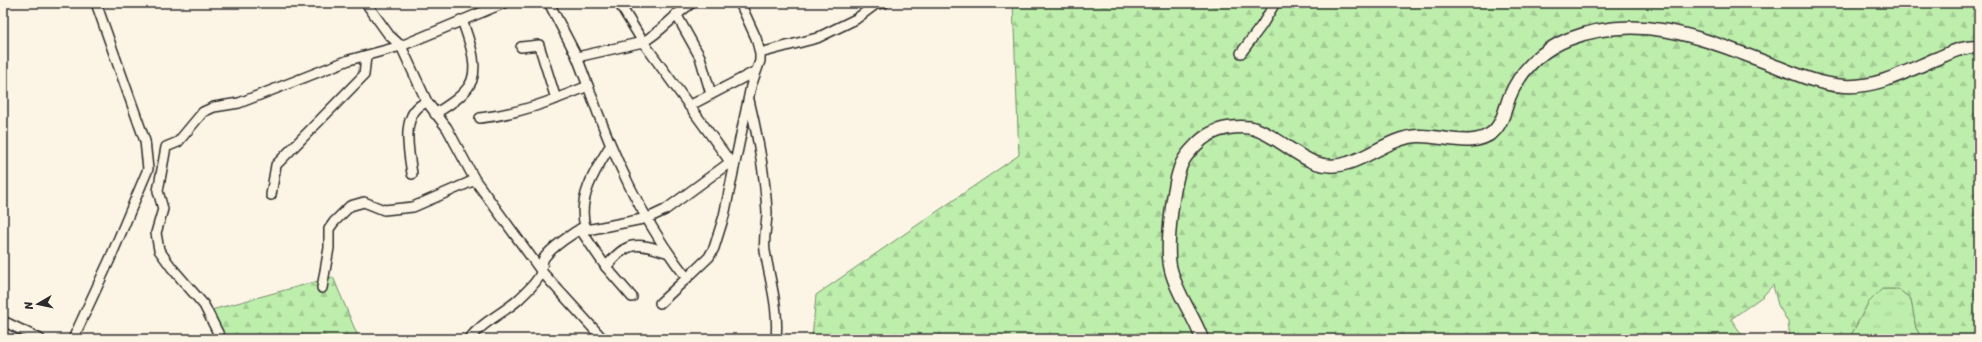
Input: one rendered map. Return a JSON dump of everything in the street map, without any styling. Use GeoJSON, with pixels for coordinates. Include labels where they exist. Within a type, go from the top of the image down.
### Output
{"type":"FeatureCollection","features":[{"type":"Feature","properties":{"kind":"main road"},"geometry":{"type":"LineString","coordinates":[[1202,339],[1196,322],[1176,284],[1170,269],[1168,240],[1178,175],[1182,163],[1197,143],[1216,131],[1239,127],[1254,128],[1323,166],[1335,166],[1349,163],[1401,138],[1418,136],[1462,140],[1478,139],[1493,132],[1503,117],[1509,98],[1525,70],[1551,48],[1568,39],[1585,34],[1630,26],[1653,27],[1681,33],[1806,78],[1834,86],[1848,87],[1869,86],[1960,48],[1970,46],[1979,47]]}},
{"type":"Feature","properties":{"kind":"street"},"geometry":{"type":"LineString","coordinates":[[74,339],[148,169],[145,141],[96,3]]}},
{"type":"Feature","properties":{"kind":"street"},"geometry":{"type":"LineString","coordinates":[[366,3],[389,35],[401,46],[427,102],[447,128],[475,180],[542,272],[603,339]]}},
{"type":"Feature","properties":{"kind":"street"},"geometry":{"type":"LineString","coordinates":[[221,339],[204,305],[159,250],[156,233],[163,209],[158,191],[166,147],[178,142],[203,112],[222,105],[239,103],[349,60],[401,46],[504,3]]}},
{"type":"Feature","properties":{"kind":"street"},"geometry":{"type":"LineString","coordinates":[[549,3],[577,57],[610,146],[666,252],[687,278]]}},
{"type":"Feature","properties":{"kind":"street"},"geometry":{"type":"LineString","coordinates":[[619,3],[643,42],[732,165]]}},
{"type":"Feature","properties":{"kind":"street"},"geometry":{"type":"LineString","coordinates":[[577,57],[643,42],[651,37],[676,14],[692,3]]}},
{"type":"Feature","properties":{"kind":"street"},"geometry":{"type":"LineString","coordinates":[[660,303],[709,257],[714,248],[724,216],[732,165],[748,97],[760,61],[760,53],[748,18],[740,3]]}},
{"type":"Feature","properties":{"kind":"street"},"geometry":{"type":"LineString","coordinates":[[760,53],[817,38],[856,19],[876,4],[884,3]]}},
{"type":"Feature","properties":{"kind":"street"},"geometry":{"type":"LineString","coordinates":[[1241,53],[1262,25],[1275,3]]}},
{"type":"Feature","properties":{"kind":"street"},"geometry":{"type":"LineString","coordinates":[[676,14],[700,57],[711,94]]}},
{"type":"Feature","properties":{"kind":"street"},"geometry":{"type":"LineString","coordinates":[[435,114],[460,97],[473,80],[472,49],[462,20]]}},
{"type":"Feature","properties":{"kind":"street"},"geometry":{"type":"LineString","coordinates":[[521,47],[539,45],[556,99]]}},
{"type":"Feature","properties":{"kind":"street"},"geometry":{"type":"LineString","coordinates":[[271,195],[276,165],[364,75],[366,56]]}},
{"type":"Feature","properties":{"kind":"street"},"geometry":{"type":"LineString","coordinates":[[689,106],[756,71]]}},
{"type":"Feature","properties":{"kind":"street"},"geometry":{"type":"LineString","coordinates":[[480,118],[505,115],[556,99],[588,86]]}},
{"type":"Feature","properties":{"kind":"street"},"geometry":{"type":"LineString","coordinates":[[748,97],[757,131],[765,180],[767,213],[764,238],[776,307],[776,339]]}},
{"type":"Feature","properties":{"kind":"street"},"geometry":{"type":"LineString","coordinates":[[412,174],[408,127],[411,115],[416,108],[427,102]]}},
{"type":"Feature","properties":{"kind":"street"},"geometry":{"type":"LineString","coordinates":[[610,146],[588,186],[582,227],[606,267],[632,297]]}},
{"type":"Feature","properties":{"kind":"street"},"geometry":{"type":"LineString","coordinates":[[582,227],[592,229],[648,218],[665,210],[732,165]]}},
{"type":"Feature","properties":{"kind":"street"},"geometry":{"type":"LineString","coordinates":[[322,288],[329,248],[330,229],[334,222],[350,206],[364,202],[384,210],[413,207],[475,180]]}},
{"type":"Feature","properties":{"kind":"street"},"geometry":{"type":"LineString","coordinates":[[469,339],[518,300],[535,283],[542,272],[542,262],[545,257],[582,227]]}},
{"type":"Feature","properties":{"kind":"street"},"geometry":{"type":"LineString","coordinates":[[606,267],[622,249],[631,245],[644,245],[666,252]]}},
{"type":"Feature","properties":{"kind":"street"},"geometry":{"type":"LineString","coordinates":[[3,321],[40,339]]}},
{"type":"Feature","properties":{"kind":"green space"},"geometry":{"type":"Polygon","coordinates":[[[1013,3],[1979,3],[1979,339],[1922,339],[1916,328],[1911,299],[1898,289],[1882,289],[1868,303],[1849,339],[1790,339],[1788,322],[1778,305],[1773,285],[1763,296],[1731,319],[1745,339],[812,339],[816,295],[1019,155],[1013,3]]]}},
{"type":"Feature","properties":{"kind":"green space"},"geometry":{"type":"Polygon","coordinates":[[[333,277],[359,339],[217,339],[204,312],[333,277]]]}},
{"type":"Feature","properties":{"kind":"green space"},"geometry":{"type":"Polygon","coordinates":[[[1882,289],[1898,289],[1911,299],[1916,328],[1922,339],[1849,339],[1868,303],[1882,289]]]}}]}
